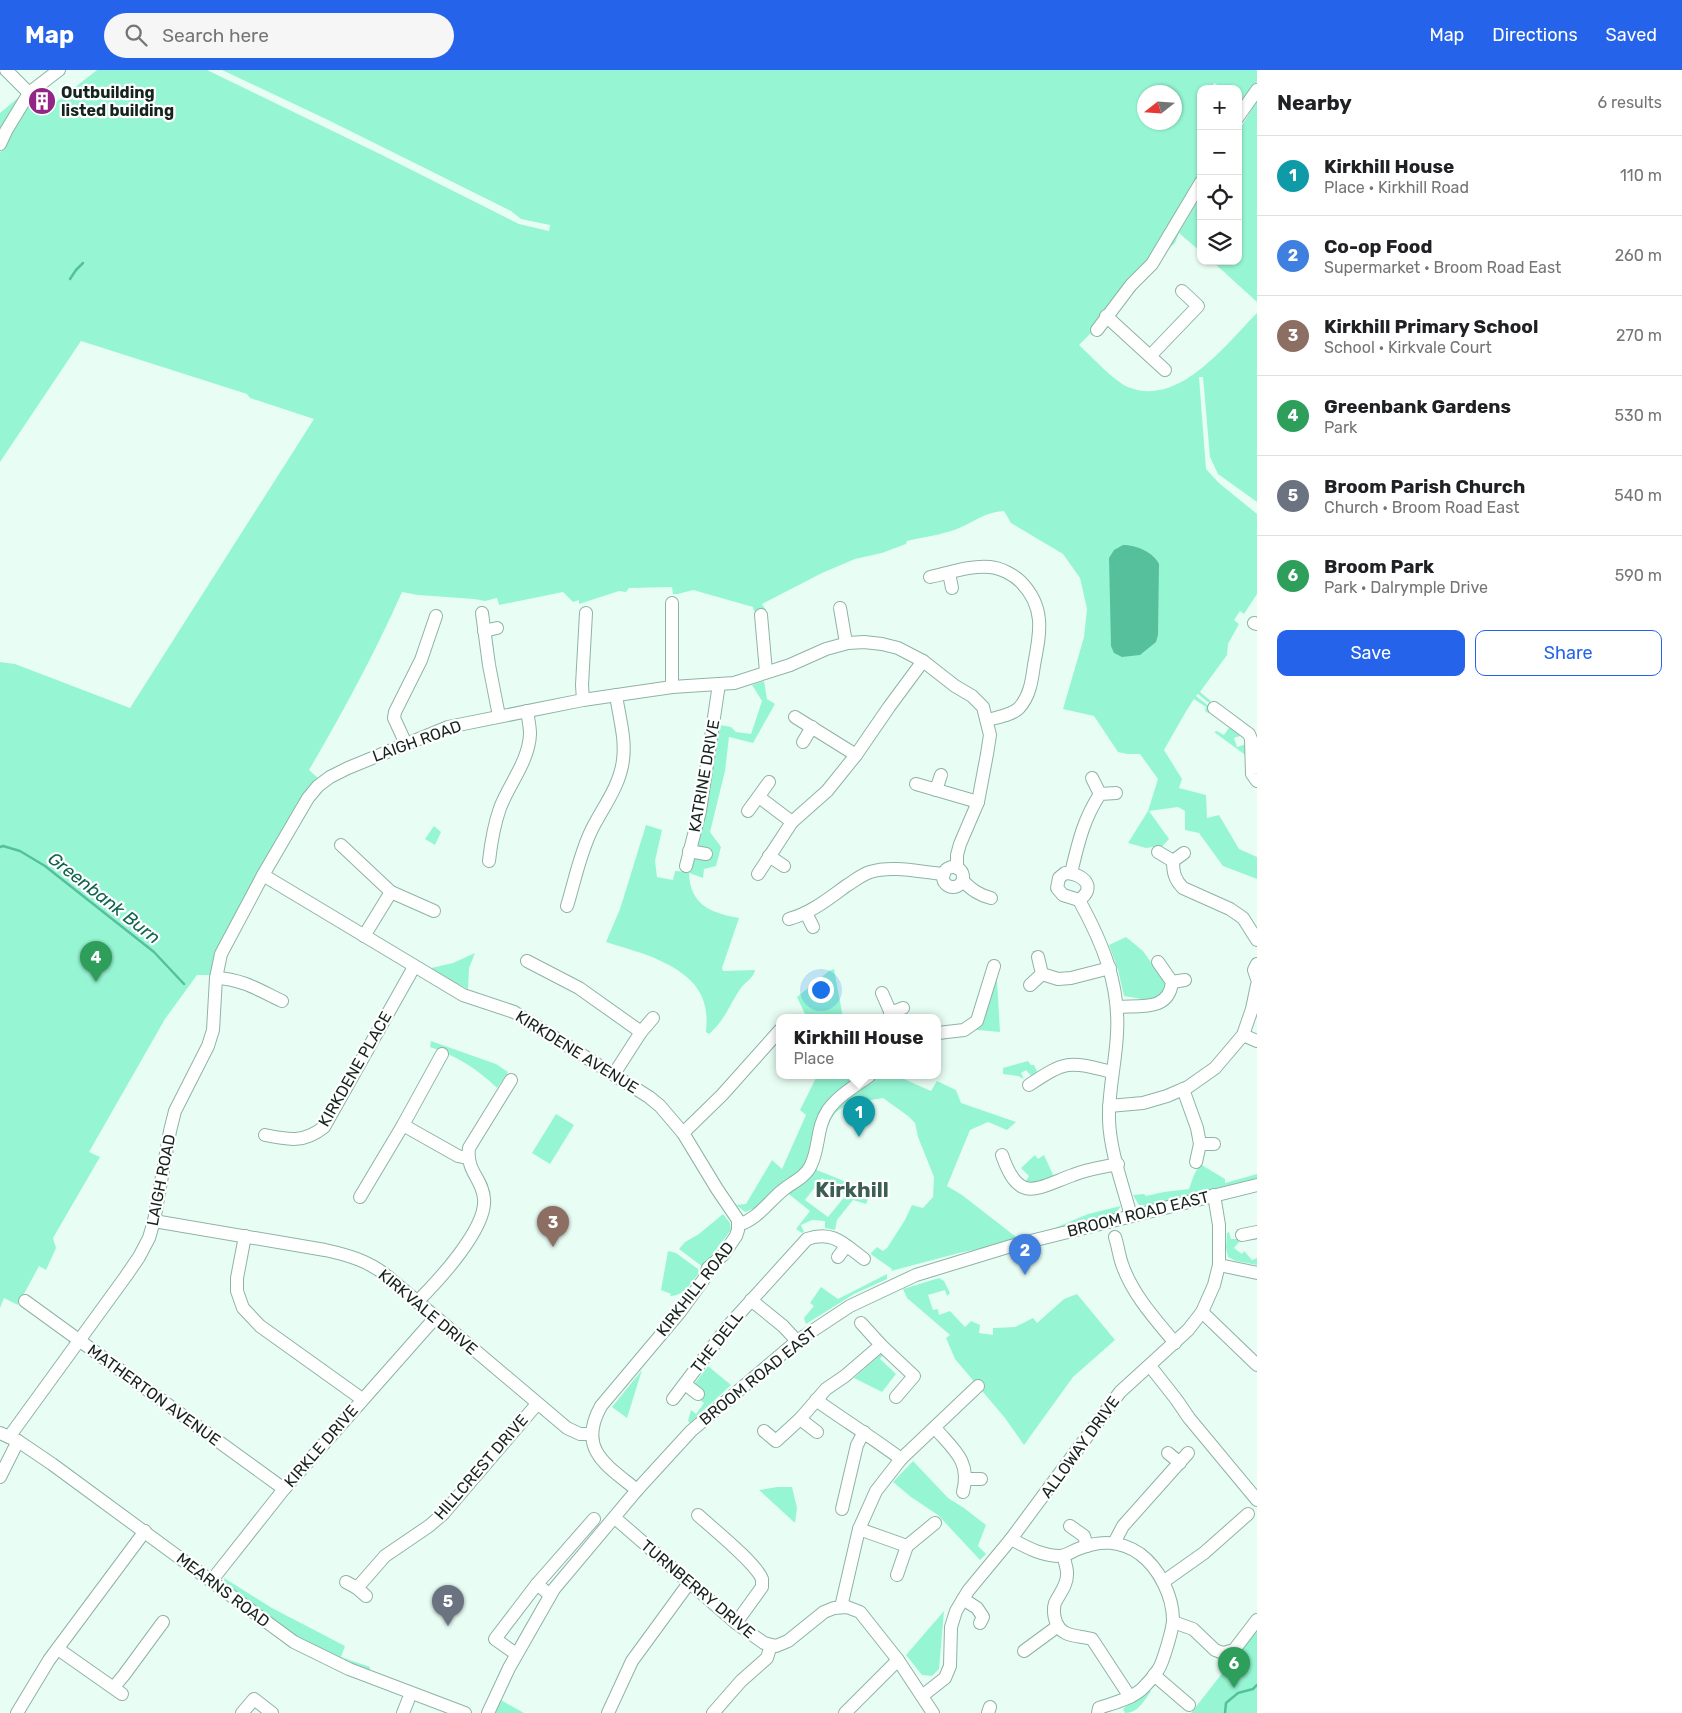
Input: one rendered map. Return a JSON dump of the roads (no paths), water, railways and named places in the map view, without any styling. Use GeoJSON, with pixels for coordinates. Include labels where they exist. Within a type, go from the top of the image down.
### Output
{"type":"FeatureCollection","features":[{"type":"Feature","properties":{"kind":"street"},"geometry":{"type":"LineString","coordinates":[[6,70],[28,93]]}},
{"type":"Feature","properties":{"kind":"street"},"geometry":{"type":"LineString","coordinates":[[0,144],[28,93],[59,70]]}},
{"type":"Feature","properties":{"kind":"street"},"geometry":{"type":"LineString","coordinates":[[1242,111],[1257,90]]}},
{"type":"Feature","properties":{"kind":"street"},"geometry":{"type":"LineString","coordinates":[[1097,330],[1131,285],[1152,264],[1197,189]]}},
{"type":"Feature","properties":{"kind":"street"},"geometry":{"type":"LineString","coordinates":[[1150,356],[1198,306],[1182,291]]}},
{"type":"Feature","properties":{"kind":"street"},"geometry":{"type":"LineString","coordinates":[[1106,316],[1165,370]]}},
{"type":"Feature","properties":{"kind":"street"},"geometry":{"type":"LineString","coordinates":[[930,577],[978,567],[992,567],[1006,572],[1017,579],[1036,602],[1040,630],[1027,698],[1018,709],[1005,716],[988,720],[990,735],[978,802],[960,844],[957,855],[957,868]]}},
{"type":"Feature","properties":{"kind":"street"},"geometry":{"type":"LineString","coordinates":[[949,573],[952,588]]}},
{"type":"Feature","properties":{"kind":"street"},"geometry":{"type":"LineString","coordinates":[[840,608],[846,643]]}},
{"type":"Feature","properties":{"kind":"street"},"geometry":{"type":"LineString","coordinates":[[669,610],[672,687]]}},
{"type":"Feature","properties":{"kind":"street"},"geometry":{"type":"LineString","coordinates":[[482,613],[490,629],[489,665],[500,716]]}},
{"type":"Feature","properties":{"kind":"street"},"geometry":{"type":"LineString","coordinates":[[583,700],[579,626],[586,613]]}},
{"type":"Feature","properties":{"kind":"street"},"geometry":{"type":"LineString","coordinates":[[406,744],[394,718],[395,712],[438,622]]}},
{"type":"Feature","properties":{"kind":"street"},"geometry":{"type":"LineString","coordinates":[[766,622],[766,672]]}},
{"type":"Feature","properties":{"kind":"street","name":"LAIGH ROAD"},"geometry":{"type":"LineString","coordinates":[[0,1477],[9,1437],[139,1258],[149,1238],[175,1111],[208,1046],[214,1030],[216,978],[221,954],[263,875],[308,798],[318,786],[330,777],[348,768],[448,727],[583,700],[672,687],[741,681],[790,665],[826,649],[846,643],[882,644],[898,648],[923,661],[955,686],[972,696],[983,707],[988,720]]}},
{"type":"Feature","properties":{"kind":"street"},"geometry":{"type":"LineString","coordinates":[[758,874],[792,822],[827,791],[856,755],[923,661]]}},
{"type":"Feature","properties":{"kind":"street","name":"KATRINE DRIVE"},"geometry":{"type":"LineString","coordinates":[[686,866],[700,811],[719,684]]}},
{"type":"Feature","properties":{"kind":"street"},"geometry":{"type":"LineString","coordinates":[[572,901],[581,856],[592,830],[610,798],[622,769],[624,743],[616,695]]}},
{"type":"Feature","properties":{"kind":"street"},"geometry":{"type":"LineString","coordinates":[[1214,708],[1249,734],[1251,739],[1252,774],[1257,782]]}},
{"type":"Feature","properties":{"kind":"street"},"geometry":{"type":"LineString","coordinates":[[489,861],[487,838],[508,788],[520,766],[528,743],[530,734],[527,711]]}},
{"type":"Feature","properties":{"kind":"street"},"geometry":{"type":"LineString","coordinates":[[794,717],[856,755]]}},
{"type":"Feature","properties":{"kind":"street"},"geometry":{"type":"LineString","coordinates":[[803,742],[812,727]]}},
{"type":"Feature","properties":{"kind":"street"},"geometry":{"type":"LineString","coordinates":[[936,790],[941,775]]}},
{"type":"Feature","properties":{"kind":"street"},"geometry":{"type":"LineString","coordinates":[[1092,778],[1100,794]]}},
{"type":"Feature","properties":{"kind":"street"},"geometry":{"type":"LineString","coordinates":[[748,811],[769,782]]}},
{"type":"Feature","properties":{"kind":"street"},"geometry":{"type":"LineString","coordinates":[[916,784],[978,802]]}},
{"type":"Feature","properties":{"kind":"street"},"geometry":{"type":"LineString","coordinates":[[1100,794],[1116,793]]}},
{"type":"Feature","properties":{"kind":"street"},"geometry":{"type":"LineString","coordinates":[[1070,873],[1082,829],[1090,808],[1100,794]]}},
{"type":"Feature","properties":{"kind":"street"},"geometry":{"type":"LineString","coordinates":[[759,797],[792,822]]}},
{"type":"Feature","properties":{"kind":"street"},"geometry":{"type":"LineString","coordinates":[[689,851],[706,854]]}},
{"type":"Feature","properties":{"kind":"street"},"geometry":{"type":"LineString","coordinates":[[343,852],[391,892],[420,911],[434,911]]}},
{"type":"Feature","properties":{"kind":"street"},"geometry":{"type":"LineString","coordinates":[[1158,852],[1172,861],[1174,875],[1177,882],[1183,888],[1230,909],[1242,918],[1257,940]]}},
{"type":"Feature","properties":{"kind":"street"},"geometry":{"type":"LineString","coordinates":[[1172,861],[1184,852]]}},
{"type":"Feature","properties":{"kind":"street"},"geometry":{"type":"LineString","coordinates":[[769,856],[784,866]]}},
{"type":"Feature","properties":{"kind":"street"},"geometry":{"type":"LineString","coordinates":[[950,867],[957,868],[964,875],[963,881],[958,886],[951,888],[946,884],[943,878],[944,874],[950,867]]}},
{"type":"Feature","properties":{"kind":"street"},"geometry":{"type":"LineString","coordinates":[[789,919],[815,909],[861,876],[870,872],[889,870],[944,874]]}},
{"type":"Feature","properties":{"kind":"street"},"geometry":{"type":"LineString","coordinates":[[1079,900],[1086,894],[1087,885],[1081,877],[1070,873],[1062,875],[1057,888],[1063,895],[1079,900],[1103,947],[1110,968],[1117,1007],[1117,1033],[1109,1106],[1111,1135],[1131,1216]]}},
{"type":"Feature","properties":{"kind":"street","name":"KIRKDENE AVENUE"},"geometry":{"type":"LineString","coordinates":[[263,875],[463,995],[514,1012],[614,1074],[660,1106],[683,1133],[738,1220],[738,1225]]}},
{"type":"Feature","properties":{"kind":"street"},"geometry":{"type":"LineString","coordinates":[[963,881],[973,891],[991,898]]}},
{"type":"Feature","properties":{"kind":"street"},"geometry":{"type":"LineString","coordinates":[[364,936],[391,892]]}},
{"type":"Feature","properties":{"kind":"street"},"geometry":{"type":"LineString","coordinates":[[806,913],[813,927]]}},
{"type":"Feature","properties":{"kind":"street"},"geometry":{"type":"LineString","coordinates":[[1038,957],[1042,974]]}},
{"type":"Feature","properties":{"kind":"street"},"geometry":{"type":"LineString","coordinates":[[1117,1007],[1154,1005],[1161,1002],[1171,990],[1172,982],[1158,962]]}},
{"type":"Feature","properties":{"kind":"street"},"geometry":{"type":"LineString","coordinates":[[1257,964],[1254,970],[1257,979]]}},
{"type":"Feature","properties":{"kind":"street"},"geometry":{"type":"LineString","coordinates":[[941,1033],[964,1030],[977,1021],[994,966]]}},
{"type":"Feature","properties":{"kind":"street","name":"KIRKDENE PLACE"},"geometry":{"type":"LineString","coordinates":[[271,1140],[304,1138],[314,1135],[324,1127],[414,967]]}},
{"type":"Feature","properties":{"kind":"street"},"geometry":{"type":"LineString","coordinates":[[532,968],[579,988],[641,1032]]}},
{"type":"Feature","properties":{"kind":"street"},"geometry":{"type":"LineString","coordinates":[[1042,974],[1058,979],[1071,978],[1110,968]]}},
{"type":"Feature","properties":{"kind":"street"},"geometry":{"type":"LineString","coordinates":[[1030,985],[1042,974]]}},
{"type":"Feature","properties":{"kind":"street"},"geometry":{"type":"LineString","coordinates":[[216,978],[228,978],[244,982],[277,994]]}},
{"type":"Feature","properties":{"kind":"street"},"geometry":{"type":"LineString","coordinates":[[1172,982],[1185,980]]}},
{"type":"Feature","properties":{"kind":"street"},"geometry":{"type":"LineString","coordinates":[[1109,1106],[1143,1103],[1183,1089],[1215,1068],[1243,1035],[1252,1009],[1257,986]]}},
{"type":"Feature","properties":{"kind":"street"},"geometry":{"type":"LineString","coordinates":[[882,993],[890,1014]]}},
{"type":"Feature","properties":{"kind":"street"},"geometry":{"type":"LineString","coordinates":[[894,1014],[903,1008]]}},
{"type":"Feature","properties":{"kind":"street"},"geometry":{"type":"LineString","coordinates":[[614,1074],[652,1018]]}},
{"type":"Feature","properties":{"kind":"street"},"geometry":{"type":"LineString","coordinates":[[683,1133],[722,1095],[772,1032]]}},
{"type":"Feature","properties":{"kind":"street"},"geometry":{"type":"LineString","coordinates":[[1243,1035],[1257,1042]]}},
{"type":"Feature","properties":{"kind":"street"},"geometry":{"type":"LineString","coordinates":[[360,1197],[442,1054]]}},
{"type":"Feature","properties":{"kind":"street"},"geometry":{"type":"LineString","coordinates":[[1036,1064],[1044,1075]]}},
{"type":"Feature","properties":{"kind":"street"},"geometry":{"type":"LineString","coordinates":[[1029,1085],[1060,1066],[1070,1064],[1080,1064],[1112,1072]]}},
{"type":"Feature","properties":{"kind":"street","name":"KIRKHILL ROAD"},"geometry":{"type":"LineString","coordinates":[[592,1434],[595,1417],[601,1406],[680,1312],[704,1279],[708,1268],[723,1255],[731,1244],[736,1236],[738,1225],[747,1222],[758,1214],[783,1190],[805,1174],[811,1166],[817,1145],[819,1127],[828,1110],[838,1099],[865,1079]]}},
{"type":"Feature","properties":{"kind":"street"},"geometry":{"type":"LineString","coordinates":[[417,1302],[436,1283],[458,1256],[480,1220],[484,1199],[480,1185],[471,1170],[468,1158],[469,1148],[511,1080]]}},
{"type":"Feature","properties":{"kind":"street"},"geometry":{"type":"LineString","coordinates":[[1183,1089],[1197,1128],[1200,1144],[1196,1162]]}},
{"type":"Feature","properties":{"kind":"street"},"geometry":{"type":"LineString","coordinates":[[403,1125],[458,1156],[468,1158]]}},
{"type":"Feature","properties":{"kind":"street"},"geometry":{"type":"LineString","coordinates":[[1200,1144],[1214,1144]]}},
{"type":"Feature","properties":{"kind":"street"},"geometry":{"type":"LineString","coordinates":[[1002,1155],[1002,1173],[1022,1188],[1033,1190],[1075,1174],[1118,1164]]}},
{"type":"Feature","properties":{"kind":"street","name":"BROOM ROAD EAST"},"geometry":{"type":"LineString","coordinates":[[488,1713],[516,1654],[554,1589],[637,1490],[691,1431],[797,1341],[850,1306],[916,1275],[1006,1248],[1257,1185]]}},
{"type":"Feature","properties":{"kind":"street","name":"ALLOWAY DRIVE"},"geometry":{"type":"LineString","coordinates":[[922,1696],[945,1678],[950,1666],[951,1627],[956,1611],[968,1591],[1012,1539],[1120,1392],[1175,1343],[1202,1312],[1214,1285],[1219,1265],[1220,1225],[1214,1195]]}},
{"type":"Feature","properties":{"kind":"street","name":"KIRKVALE DRIVE"},"geometry":{"type":"LineString","coordinates":[[154,1221],[346,1255],[368,1263],[379,1270],[537,1404],[573,1431],[580,1434],[592,1434]]}},
{"type":"Feature","properties":{"kind":"street"},"geometry":{"type":"LineString","coordinates":[[1242,1234],[1257,1232]]}},
{"type":"Feature","properties":{"kind":"street"},"geometry":{"type":"LineString","coordinates":[[244,1236],[237,1291],[243,1308],[260,1326],[362,1399]]}},
{"type":"Feature","properties":{"kind":"street","name":"THE DELL"},"geometry":{"type":"LineString","coordinates":[[673,1399],[729,1325],[807,1239],[821,1236],[834,1237],[864,1259]]}},
{"type":"Feature","properties":{"kind":"street"},"geometry":{"type":"LineString","coordinates":[[1115,1237],[1122,1264],[1129,1281],[1175,1343]]}},
{"type":"Feature","properties":{"kind":"street"},"geometry":{"type":"LineString","coordinates":[[838,1258],[846,1246]]}},
{"type":"Feature","properties":{"kind":"street"},"geometry":{"type":"LineString","coordinates":[[1219,1265],[1257,1273]]}},
{"type":"Feature","properties":{"kind":"street","name":"THE DELL"},"geometry":{"type":"LineString","coordinates":[[751,1300],[783,1326],[797,1341]]}},
{"type":"Feature","properties":{"kind":"street","name":"MATHERTON AVENUE"},"geometry":{"type":"LineString","coordinates":[[24,1301],[284,1489]]}},
{"type":"Feature","properties":{"kind":"street"},"geometry":{"type":"LineString","coordinates":[[1202,1312],[1257,1365]]}},
{"type":"Feature","properties":{"kind":"street","name":"KIRKLE DRIVE"},"geometry":{"type":"LineString","coordinates":[[212,1580],[284,1489],[436,1318]]}},
{"type":"Feature","properties":{"kind":"street"},"geometry":{"type":"LineString","coordinates":[[862,1323],[881,1345],[914,1376],[896,1397]]}},
{"type":"Feature","properties":{"kind":"street"},"geometry":{"type":"LineString","coordinates":[[764,1431],[776,1441],[800,1419],[826,1389],[845,1376],[881,1345]]}},
{"type":"Feature","properties":{"kind":"street"},"geometry":{"type":"LineString","coordinates":[[1150,1366],[1189,1418],[1257,1500]]}},
{"type":"Feature","properties":{"kind":"street","name":"THE DELL"},"geometry":{"type":"LineString","coordinates":[[685,1384],[698,1394]]}},
{"type":"Feature","properties":{"kind":"street"},"geometry":{"type":"LineString","coordinates":[[933,1713],[898,1660],[860,1612],[847,1607],[841,1607],[859,1529],[876,1491],[901,1459],[978,1386]]}},
{"type":"Feature","properties":{"kind":"street"},"geometry":{"type":"LineString","coordinates":[[816,1400],[901,1459]]}},
{"type":"Feature","properties":{"kind":"street","name":"HILLCREST DRIVE"},"geometry":{"type":"LineString","coordinates":[[356,1589],[385,1556],[429,1526],[443,1514],[537,1404]]}},
{"type":"Feature","properties":{"kind":"street"},"geometry":{"type":"LineString","coordinates":[[800,1419],[818,1432]]}},
{"type":"Feature","properties":{"kind":"street"},"geometry":{"type":"LineString","coordinates":[[935,1428],[962,1459],[965,1486],[981,1479]]}},
{"type":"Feature","properties":{"kind":"street"},"geometry":{"type":"LineString","coordinates":[[842,1509],[858,1445],[864,1432]]}},
{"type":"Feature","properties":{"kind":"street"},"geometry":{"type":"LineString","coordinates":[[592,1434],[594,1448],[604,1464],[637,1490]]}},
{"type":"Feature","properties":{"kind":"street","name":"MEARNS ROAD"},"geometry":{"type":"LineString","coordinates":[[9,1437],[66,1474],[212,1580],[282,1634],[313,1652],[349,1669],[464,1713]]}},
{"type":"Feature","properties":{"kind":"street"},"geometry":{"type":"LineString","coordinates":[[1168,1453],[1180,1463]]}},
{"type":"Feature","properties":{"kind":"street"},"geometry":{"type":"LineString","coordinates":[[1114,1543],[1122,1526],[1188,1453]]}},
{"type":"Feature","properties":{"kind":"street"},"geometry":{"type":"LineString","coordinates":[[1163,1582],[1204,1553],[1248,1514]]}},
{"type":"Feature","properties":{"kind":"street"},"geometry":{"type":"LineString","coordinates":[[698,1515],[729,1543],[756,1571],[762,1580],[762,1587],[736,1623]]}},
{"type":"Feature","properties":{"kind":"street","name":"TURNBERRY DRIVE"},"geometry":{"type":"LineString","coordinates":[[615,1518],[758,1640],[771,1645],[782,1644],[824,1612],[841,1607]]}},
{"type":"Feature","properties":{"kind":"street"},"geometry":{"type":"LineString","coordinates":[[516,1654],[496,1639],[537,1584],[594,1519]]}},
{"type":"Feature","properties":{"kind":"street"},"geometry":{"type":"LineString","coordinates":[[897,1575],[907,1546],[935,1522]]}},
{"type":"Feature","properties":{"kind":"street"},"geometry":{"type":"LineString","coordinates":[[1070,1526],[1084,1536],[1087,1546]]}},
{"type":"Feature","properties":{"kind":"street"},"geometry":{"type":"LineString","coordinates":[[859,1529],[907,1546]]}},
{"type":"Feature","properties":{"kind":"street"},"geometry":{"type":"LineString","coordinates":[[17,1713],[38,1676],[144,1531]]}},
{"type":"Feature","properties":{"kind":"street"},"geometry":{"type":"LineString","coordinates":[[1012,1539],[1038,1553],[1064,1556],[1100,1542],[1114,1543],[1138,1553],[1148,1561],[1163,1582],[1172,1606],[1173,1622],[1159,1669],[1142,1689],[1130,1697],[1099,1708],[1098,1713]]}},
{"type":"Feature","properties":{"kind":"street"},"geometry":{"type":"LineString","coordinates":[[1064,1556],[1068,1574],[1063,1591],[1055,1604],[1054,1616],[1058,1626],[1061,1631],[1071,1635],[1092,1639],[1130,1697]]}},
{"type":"Feature","properties":{"kind":"street"},"geometry":{"type":"LineString","coordinates":[[608,1713],[632,1661],[689,1583]]}},
{"type":"Feature","properties":{"kind":"street"},"geometry":{"type":"LineString","coordinates":[[537,1584],[550,1595]]}},
{"type":"Feature","properties":{"kind":"street"},"geometry":{"type":"LineString","coordinates":[[963,1599],[977,1608],[983,1617],[980,1622]]}},
{"type":"Feature","properties":{"kind":"street"},"geometry":{"type":"LineString","coordinates":[[1173,1622],[1193,1629],[1214,1650],[1223,1653],[1234,1650],[1257,1620]]}},
{"type":"Feature","properties":{"kind":"street"},"geometry":{"type":"LineString","coordinates":[[58,1649],[118,1690],[124,1675],[163,1622]]}},
{"type":"Feature","properties":{"kind":"street"},"geometry":{"type":"LineString","coordinates":[[1024,1650],[1058,1626]]}},
{"type":"Feature","properties":{"kind":"street"},"geometry":{"type":"LineString","coordinates":[[713,1713],[741,1681],[767,1658],[771,1645]]}},
{"type":"Feature","properties":{"kind":"street"},"geometry":{"type":"LineString","coordinates":[[845,1713],[898,1660]]}},
{"type":"Feature","properties":{"kind":"street"},"geometry":{"type":"LineString","coordinates":[[1154,1675],[1189,1705]]}},
{"type":"Feature","properties":{"kind":"street"},"geometry":{"type":"LineString","coordinates":[[403,1713],[411,1693]]}},
{"type":"Feature","properties":{"kind":"street"},"geometry":{"type":"LineString","coordinates":[[242,1713],[254,1699],[272,1713]]}},
{"type":"Feature","properties":{"kind":"waterway"},"geometry":{"type":"LineString","coordinates":[[70,279],[83,263]]}},
{"type":"Feature","properties":{"kind":"waterway","name":"Greenbank Burn"},"geometry":{"type":"LineString","coordinates":[[0,847],[3,846],[20,851],[45,866],[154,952],[184,984]]}},
{"type":"Feature","properties":{"kind":"waterway"},"geometry":{"type":"LineString","coordinates":[[1225,1713],[1226,1703],[1238,1693],[1253,1689],[1257,1685]]}},
{"type":"Feature","properties":{"kind":"place","name":"Outbuilding listed building"},"geometry":{"type":"Point","coordinates":[42,101]}},
{"type":"Feature","properties":{"kind":"place","name":"Greenbank Gardens"},"geometry":{"type":"Point","coordinates":[96,982]}},
{"type":"Feature","properties":{"kind":"place","name":"Kirkhill House"},"geometry":{"type":"Point","coordinates":[859,1137]}},
{"type":"Feature","properties":{"kind":"place","name":"Kirkhill Primary School"},"geometry":{"type":"Point","coordinates":[553,1247]}},
{"type":"Feature","properties":{"kind":"place","name":"Co-op Food"},"geometry":{"type":"Point","coordinates":[1025,1275]}},
{"type":"Feature","properties":{"kind":"place","name":"Broom Parish Church"},"geometry":{"type":"Point","coordinates":[448,1626]}},
{"type":"Feature","properties":{"kind":"place","name":"Broom Park"},"geometry":{"type":"Point","coordinates":[1234,1688]}},
{"type":"Feature","properties":{"kind":"district","name":"Kirkhill"},"geometry":{"type":"Point","coordinates":[852,1189]}}]}
